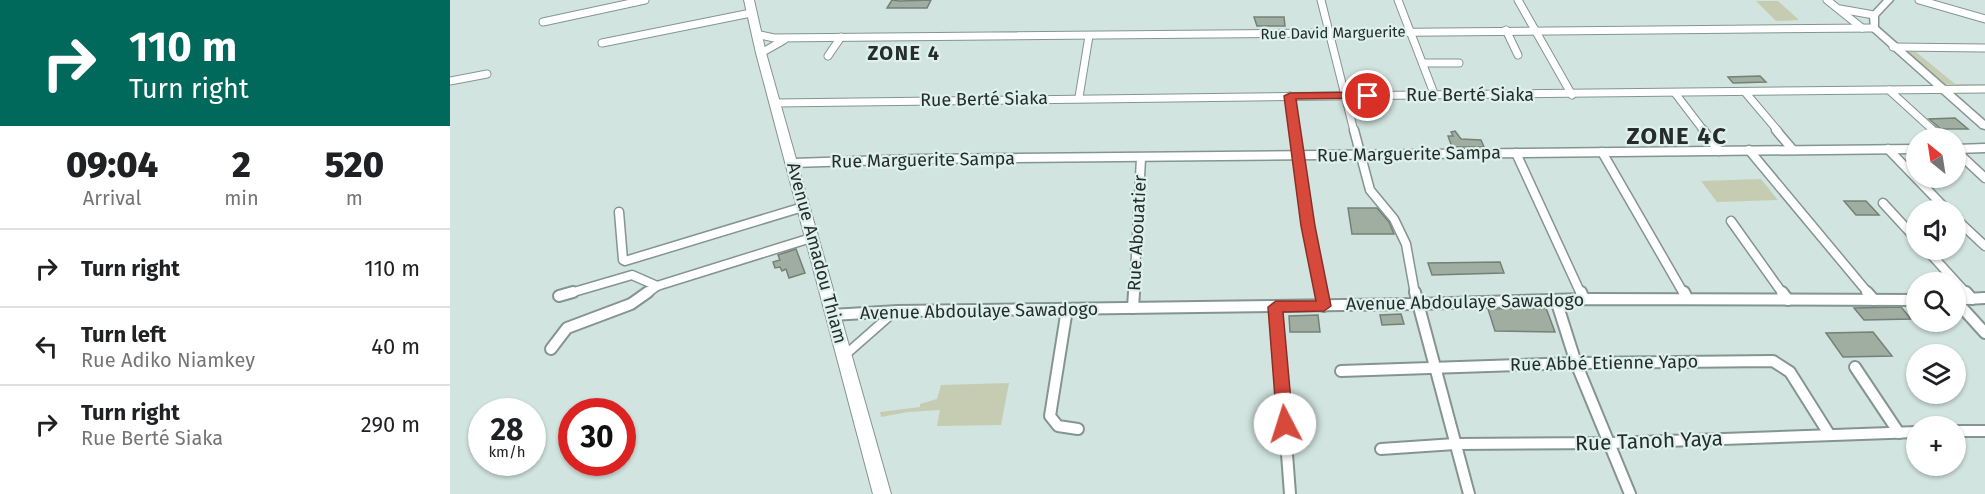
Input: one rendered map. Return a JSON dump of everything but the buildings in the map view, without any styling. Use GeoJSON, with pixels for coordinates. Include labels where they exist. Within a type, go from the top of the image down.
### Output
{"type":"FeatureCollection","features":[{"type":"Feature","properties":{"kind":"main road","name":"Avenue Amadou Thiam"},"geometry":{"type":"LineString","coordinates":[[742,0],[747,11],[751,13]]}},
{"type":"Feature","properties":{"kind":"main road","name":"Avenue Amadou Thiam"},"geometry":{"type":"LineString","coordinates":[[749,0],[761,53],[882,494]]}},
{"type":"Feature","properties":{"kind":"street"},"geometry":{"type":"LineString","coordinates":[[543,22],[645,0]]}},
{"type":"Feature","properties":{"kind":"street"},"geometry":{"type":"LineString","coordinates":[[1321,0],[1358,155],[1370,190],[1394,219],[1406,244],[1417,304],[1469,494]]}},
{"type":"Feature","properties":{"kind":"street"},"geometry":{"type":"LineString","coordinates":[[1398,0],[1435,96]]}},
{"type":"Feature","properties":{"kind":"street"},"geometry":{"type":"LineString","coordinates":[[1518,0],[1572,95]]}},
{"type":"Feature","properties":{"kind":"street"},"geometry":{"type":"LineString","coordinates":[[1827,0],[1862,28]]}},
{"type":"Feature","properties":{"kind":"street"},"geometry":{"type":"LineString","coordinates":[[1889,0],[1874,15],[1874,28],[1985,126]]}},
{"type":"Feature","properties":{"kind":"street"},"geometry":{"type":"LineString","coordinates":[[1919,0],[1985,19]]}},
{"type":"Feature","properties":{"kind":"street"},"geometry":{"type":"LineString","coordinates":[[1838,9],[1874,15]]}},
{"type":"Feature","properties":{"kind":"street"},"geometry":{"type":"LineString","coordinates":[[602,43],[751,13]]}},
{"type":"Feature","properties":{"kind":"street","name":"Rue David Marguerite"},"geometry":{"type":"LineString","coordinates":[[756,34],[774,38],[1874,28]]}},
{"type":"Feature","properties":{"kind":"street"},"geometry":{"type":"LineString","coordinates":[[1506,30],[1518,55]]}},
{"type":"Feature","properties":{"kind":"street"},"geometry":{"type":"LineString","coordinates":[[1079,97],[1089,36]]}},
{"type":"Feature","properties":{"kind":"street","name":"Rue David Marguerite"},"geometry":{"type":"LineString","coordinates":[[761,53],[773,44],[791,37]]}},
{"type":"Feature","properties":{"kind":"street"},"geometry":{"type":"LineString","coordinates":[[828,56],[841,37]]}},
{"type":"Feature","properties":{"kind":"street"},"geometry":{"type":"LineString","coordinates":[[1893,47],[1985,48]]}},
{"type":"Feature","properties":{"kind":"street"},"geometry":{"type":"LineString","coordinates":[[1423,63],[1459,63]]}},
{"type":"Feature","properties":{"kind":"street"},"geometry":{"type":"LineString","coordinates":[[450,81],[487,74]]}},
{"type":"Feature","properties":{"kind":"street","name":"Rue Berté Siaka"},"geometry":{"type":"LineString","coordinates":[[776,103],[1079,97],[1572,95],[1985,89]]}},
{"type":"Feature","properties":{"kind":"street"},"geometry":{"type":"LineString","coordinates":[[1889,90],[1930,128]]}},
{"type":"Feature","properties":{"kind":"street"},"geometry":{"type":"LineString","coordinates":[[1745,92],[1793,150]]}},
{"type":"Feature","properties":{"kind":"street"},"geometry":{"type":"LineString","coordinates":[[1675,93],[1719,150]]}},
{"type":"Feature","properties":{"kind":"street"},"geometry":{"type":"LineString","coordinates":[[1290,96],[1297,156],[1324,306]]}},
{"type":"Feature","properties":{"kind":"street"},"geometry":{"type":"LineString","coordinates":[[1966,149],[1985,148]]}},
{"type":"Feature","properties":{"kind":"street"},"geometry":{"type":"LineString","coordinates":[[1888,149],[1937,200]]}},
{"type":"Feature","properties":{"kind":"street","name":"Rue Marguerite Sampa"},"geometry":{"type":"LineString","coordinates":[[793,163],[908,159],[1906,149]]}},
{"type":"Feature","properties":{"kind":"street"},"geometry":{"type":"LineString","coordinates":[[1749,150],[1874,300]]}},
{"type":"Feature","properties":{"kind":"street"},"geometry":{"type":"LineString","coordinates":[[1602,152],[1687,298]]}},
{"type":"Feature","properties":{"kind":"street"},"geometry":{"type":"LineString","coordinates":[[1516,153],[1584,299]]}},
{"type":"Feature","properties":{"kind":"street","name":"Rue Abouatier"},"geometry":{"type":"LineString","coordinates":[[1133,308],[1141,158]]}},
{"type":"Feature","properties":{"kind":"street"},"geometry":{"type":"LineString","coordinates":[[1966,160],[1985,178]]}},
{"type":"Feature","properties":{"kind":"street"},"geometry":{"type":"LineString","coordinates":[[1883,203],[1906,228]]}},
{"type":"Feature","properties":{"kind":"street"},"geometry":{"type":"LineString","coordinates":[[619,212],[623,260],[625,261],[803,207]]}},
{"type":"Feature","properties":{"kind":"street"},"geometry":{"type":"LineString","coordinates":[[1731,221],[1788,300]]}},
{"type":"Feature","properties":{"kind":"street"},"geometry":{"type":"LineString","coordinates":[[1966,228],[1985,246]]}},
{"type":"Feature","properties":{"kind":"street"},"geometry":{"type":"LineString","coordinates":[[551,349],[567,328],[631,304],[657,286],[811,238]]}},
{"type":"Feature","properties":{"kind":"street"},"geometry":{"type":"LineString","coordinates":[[1936,260],[1972,299]]}},
{"type":"Feature","properties":{"kind":"street"},"geometry":{"type":"LineString","coordinates":[[560,296],[632,275],[657,286]]}},
{"type":"Feature","properties":{"kind":"street"},"geometry":{"type":"LineString","coordinates":[[1966,299],[1985,298]]}},
{"type":"Feature","properties":{"kind":"street","name":"Avenue Abdoulaye Sawadogo"},"geometry":{"type":"LineString","coordinates":[[832,315],[895,311],[1276,307],[1584,299],[1906,300]]}},
{"type":"Feature","properties":{"kind":"street"},"geometry":{"type":"LineString","coordinates":[[1556,300],[1576,363],[1630,494]]}},
{"type":"Feature","properties":{"kind":"street"},"geometry":{"type":"LineString","coordinates":[[1276,307],[1290,494]]}},
{"type":"Feature","properties":{"kind":"street"},"geometry":{"type":"LineString","coordinates":[[1067,309],[1050,416],[1058,426],[1078,429]]}},
{"type":"Feature","properties":{"kind":"street"},"geometry":{"type":"LineString","coordinates":[[844,356],[895,311]]}},
{"type":"Feature","properties":{"kind":"street"},"geometry":{"type":"LineString","coordinates":[[1966,311],[1985,333]]}},
{"type":"Feature","properties":{"kind":"street","name":"Rue Abbé Etienne Yapo"},"geometry":{"type":"LineString","coordinates":[[1341,371],[1576,363],[1773,361],[1790,372],[1830,434]]}},
{"type":"Feature","properties":{"kind":"street"},"geometry":{"type":"LineString","coordinates":[[1855,367],[1899,433]]}},
{"type":"Feature","properties":{"kind":"street"},"geometry":{"type":"LineString","coordinates":[[1966,431],[1985,431]]}},
{"type":"Feature","properties":{"kind":"street","name":"Rue Tanoh Yaya"},"geometry":{"type":"LineString","coordinates":[[1381,449],[1455,444],[1609,443],[1906,433]]}},
{"type":"Feature","properties":{"kind":"green space"},"geometry":{"type":"Polygon","coordinates":[[[1756,1],[1778,1],[1799,20],[1776,21],[1756,1]]]}},
{"type":"Feature","properties":{"kind":"green space"},"geometry":{"type":"Polygon","coordinates":[[[1906,52],[1916,52],[1955,84],[1985,84],[1985,86],[1943,84],[1906,52]]]}},
{"type":"Feature","properties":{"kind":"green space"},"geometry":{"type":"Polygon","coordinates":[[[1761,179],[1778,200],[1717,202],[1701,181],[1761,179]]]}},
{"type":"Feature","properties":{"kind":"green space"},"geometry":{"type":"Polygon","coordinates":[[[1009,383],[1001,425],[937,426],[940,410],[881,417],[880,412],[920,407],[920,404],[937,399],[941,385],[1009,383]]]}},
{"type":"Feature","properties":{"kind":"district","name":"ZONE 4"},"geometry":{"type":"Point","coordinates":[904,53]}},
{"type":"Feature","properties":{"kind":"district","name":"ZONE 4C"},"geometry":{"type":"Point","coordinates":[1677,136]}},
{"type":"Feature","properties":{"kind":"route"},"geometry":{"type":"LineString","coordinates":[[1285,424],[1276,307],[1324,306],[1308,226],[1290,96],[1368,96]]}}]}
